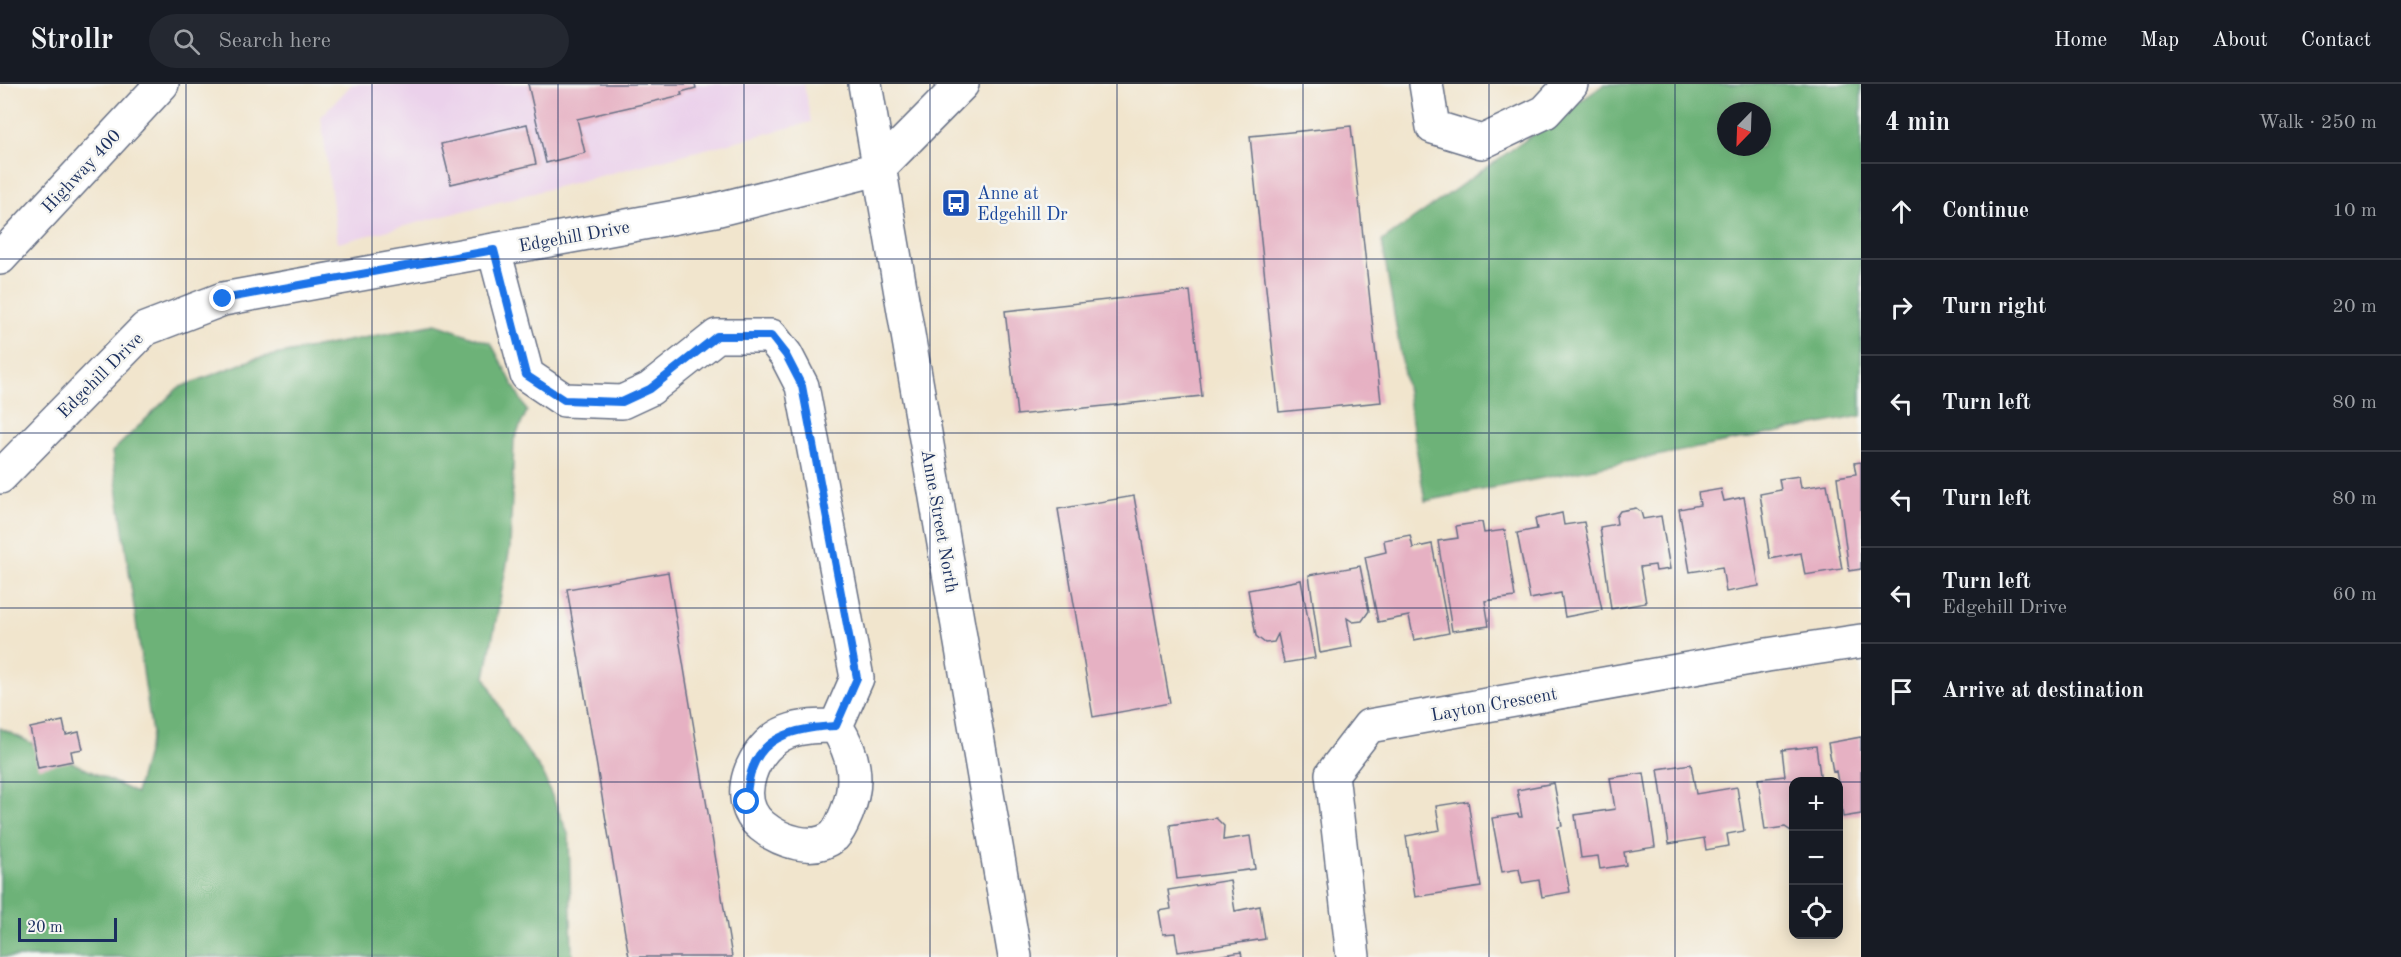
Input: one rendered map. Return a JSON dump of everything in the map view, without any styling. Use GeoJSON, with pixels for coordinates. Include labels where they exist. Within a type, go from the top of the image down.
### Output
{"type":"FeatureCollection","features":[{"type":"Feature","properties":{"kind":"main road","name":"Highway 400"},"geometry":{"type":"LineString","coordinates":[[0,258],[162,84]]}},
{"type":"Feature","properties":{"kind":"main road","name":"Anne Street North"},"geometry":{"type":"LineString","coordinates":[[865,84],[1016,957]]}},
{"type":"Feature","properties":{"kind":"main road"},"geometry":{"type":"LineString","coordinates":[[878,169],[962,84]]}},
{"type":"Feature","properties":{"kind":"main road"},"geometry":{"type":"LineString","coordinates":[[1426,84],[1433,127],[1482,142],[1545,112],[1571,84]]}},
{"type":"Feature","properties":{"kind":"main road","name":"Edgehill Drive"},"geometry":{"type":"LineString","coordinates":[[0,477],[145,329],[223,299],[715,210],[878,169]]}},
{"type":"Feature","properties":{"kind":"main road"},"geometry":{"type":"LineString","coordinates":[[494,250],[526,375],[564,400],[622,402],[650,389],[717,336],[771,336],[786,355],[802,386],[857,678],[836,726]]}},
{"type":"Feature","properties":{"kind":"main road","name":"Layton Crescent"},"geometry":{"type":"LineString","coordinates":[[1353,957],[1332,774],[1369,726],[1767,654],[1861,641]]}},
{"type":"Feature","properties":{"kind":"shaded area"},"geometry":{"type":"Polygon","coordinates":[[[352,84],[804,84],[811,122],[338,243],[321,117],[352,84]]]}},
{"type":"Feature","properties":{"kind":"green space"},"geometry":{"type":"Polygon","coordinates":[[[1605,84],[1861,84],[1861,416],[1425,501],[1382,241],[1605,84]]]}},
{"type":"Feature","properties":{"kind":"green space"},"geometry":{"type":"Polygon","coordinates":[[[436,324],[491,343],[527,411],[514,440],[510,548],[485,677],[510,727],[542,772],[569,836],[572,957],[0,957],[0,728],[136,793],[152,734],[112,452],[178,388],[254,359],[436,324]]]}},
{"type":"Feature","properties":{"kind":"building"},"geometry":{"type":"Polygon","coordinates":[[[528,84],[695,84],[696,88],[681,92],[682,95],[577,119],[585,153],[546,163],[528,84]]]}},
{"type":"Feature","properties":{"kind":"building"},"geometry":{"type":"Polygon","coordinates":[[[527,124],[536,164],[451,184],[441,144],[527,124]]]}},
{"type":"Feature","properties":{"kind":"building"},"geometry":{"type":"Polygon","coordinates":[[[1351,126],[1381,402],[1279,412],[1250,136],[1351,126]]]}},
{"type":"Feature","properties":{"kind":"building"},"geometry":{"type":"Polygon","coordinates":[[[1190,291],[1202,396],[1017,415],[1005,311],[1190,291]]]}},
{"type":"Feature","properties":{"kind":"building"},"geometry":{"type":"Polygon","coordinates":[[[1861,462],[1861,569],[1849,571],[1837,477],[1856,474],[1854,463],[1861,462]]]}},
{"type":"Feature","properties":{"kind":"building"},"geometry":{"type":"Polygon","coordinates":[[[1799,476],[1801,488],[1827,484],[1842,569],[1805,575],[1801,553],[1770,559],[1760,494],[1781,490],[1779,479],[1799,476]]]}},
{"type":"Feature","properties":{"kind":"building"},"geometry":{"type":"Polygon","coordinates":[[[1721,489],[1724,501],[1744,497],[1759,586],[1726,592],[1722,567],[1690,572],[1679,509],[1700,505],[1698,493],[1721,489]]]}},
{"type":"Feature","properties":{"kind":"building"},"geometry":{"type":"Polygon","coordinates":[[[1134,496],[1170,703],[1093,717],[1058,509],[1134,496]]]}},
{"type":"Feature","properties":{"kind":"building"},"geometry":{"type":"Polygon","coordinates":[[[1636,508],[1641,512],[1643,519],[1661,516],[1670,569],[1656,571],[1655,565],[1640,567],[1646,603],[1611,609],[1600,527],[1617,524],[1616,517],[1620,511],[1636,508]]]}},
{"type":"Feature","properties":{"kind":"building"},"geometry":{"type":"Polygon","coordinates":[[[1562,513],[1564,525],[1584,522],[1602,610],[1565,617],[1561,593],[1530,599],[1517,533],[1537,529],[1535,519],[1562,513]]]}},
{"type":"Feature","properties":{"kind":"building"},"geometry":{"type":"Polygon","coordinates":[[[1482,522],[1484,533],[1505,530],[1515,597],[1485,601],[1489,626],[1452,631],[1438,541],[1458,538],[1456,526],[1482,522]]]}},
{"type":"Feature","properties":{"kind":"building"},"geometry":{"type":"Polygon","coordinates":[[[1410,535],[1413,548],[1432,544],[1449,633],[1414,640],[1409,616],[1378,622],[1365,557],[1386,552],[1384,540],[1410,535]]]}},
{"type":"Feature","properties":{"kind":"building"},"geometry":{"type":"Polygon","coordinates":[[[1360,566],[1369,611],[1362,621],[1353,622],[1347,618],[1352,647],[1320,653],[1309,575],[1360,566]]]}},
{"type":"Feature","properties":{"kind":"building"},"geometry":{"type":"Polygon","coordinates":[[[668,572],[732,957],[629,957],[567,589],[668,572]]]}},
{"type":"Feature","properties":{"kind":"building"},"geometry":{"type":"Polygon","coordinates":[[[1301,580],[1315,658],[1284,663],[1278,634],[1274,642],[1265,643],[1256,636],[1248,590],[1301,580]]]}},
{"type":"Feature","properties":{"kind":"building"},"geometry":{"type":"Polygon","coordinates":[[[63,721],[66,735],[79,732],[83,749],[71,751],[73,761],[38,768],[30,728],[63,721]]]}},
{"type":"Feature","properties":{"kind":"building"},"geometry":{"type":"Polygon","coordinates":[[[1861,737],[1861,814],[1843,817],[1843,777],[1837,777],[1836,771],[1833,772],[1828,743],[1861,737]]]}},
{"type":"Feature","properties":{"kind":"building"},"geometry":{"type":"Polygon","coordinates":[[[1816,746],[1820,777],[1789,777],[1789,830],[1785,827],[1765,830],[1758,779],[1785,776],[1782,750],[1816,746]]]}},
{"type":"Feature","properties":{"kind":"building"},"geometry":{"type":"Polygon","coordinates":[[[1691,764],[1696,794],[1737,787],[1744,831],[1727,834],[1729,846],[1706,850],[1704,838],[1669,844],[1658,769],[1691,764]]]}},
{"type":"Feature","properties":{"kind":"building"},"geometry":{"type":"Polygon","coordinates":[[[1644,773],[1655,847],[1624,852],[1626,865],[1600,869],[1598,856],[1581,858],[1575,815],[1615,809],[1610,778],[1644,773]]]}},
{"type":"Feature","properties":{"kind":"building"},"geometry":{"type":"Polygon","coordinates":[[[1554,783],[1562,826],[1558,827],[1570,892],[1542,897],[1539,880],[1522,883],[1519,869],[1502,872],[1492,818],[1518,814],[1522,817],[1517,790],[1554,783]]]}},
{"type":"Feature","properties":{"kind":"building"},"geometry":{"type":"Polygon","coordinates":[[[1468,801],[1481,887],[1415,897],[1406,836],[1440,830],[1436,806],[1468,801]]]}},
{"type":"Feature","properties":{"kind":"building"},"geometry":{"type":"Polygon","coordinates":[[[1216,818],[1224,826],[1223,840],[1250,836],[1255,869],[1177,879],[1170,825],[1216,818]]]}},
{"type":"Feature","properties":{"kind":"building"},"geometry":{"type":"Polygon","coordinates":[[[1230,880],[1235,911],[1260,906],[1265,939],[1178,952],[1175,933],[1163,934],[1159,911],[1171,909],[1168,890],[1230,880]]]}},
{"type":"Feature","properties":{"kind":"building"},"geometry":{"type":"Polygon","coordinates":[[[1241,952],[1242,957],[1218,957],[1218,956],[1241,952]]]}},
{"type":"Feature","properties":{"kind":"place","name":"Anne at Edgehill Dr"},"geometry":{"type":"Point","coordinates":[956,203]}},
{"type":"Feature","properties":{"kind":"route"},"geometry":{"type":"LineString","coordinates":[[223,299],[494,250],[526,375],[564,400],[622,402],[650,389],[690,355],[717,336],[771,336],[786,355],[802,386],[857,678],[836,726],[808,727],[784,733],[763,751],[751,768],[747,780],[747,802]]}}]}
